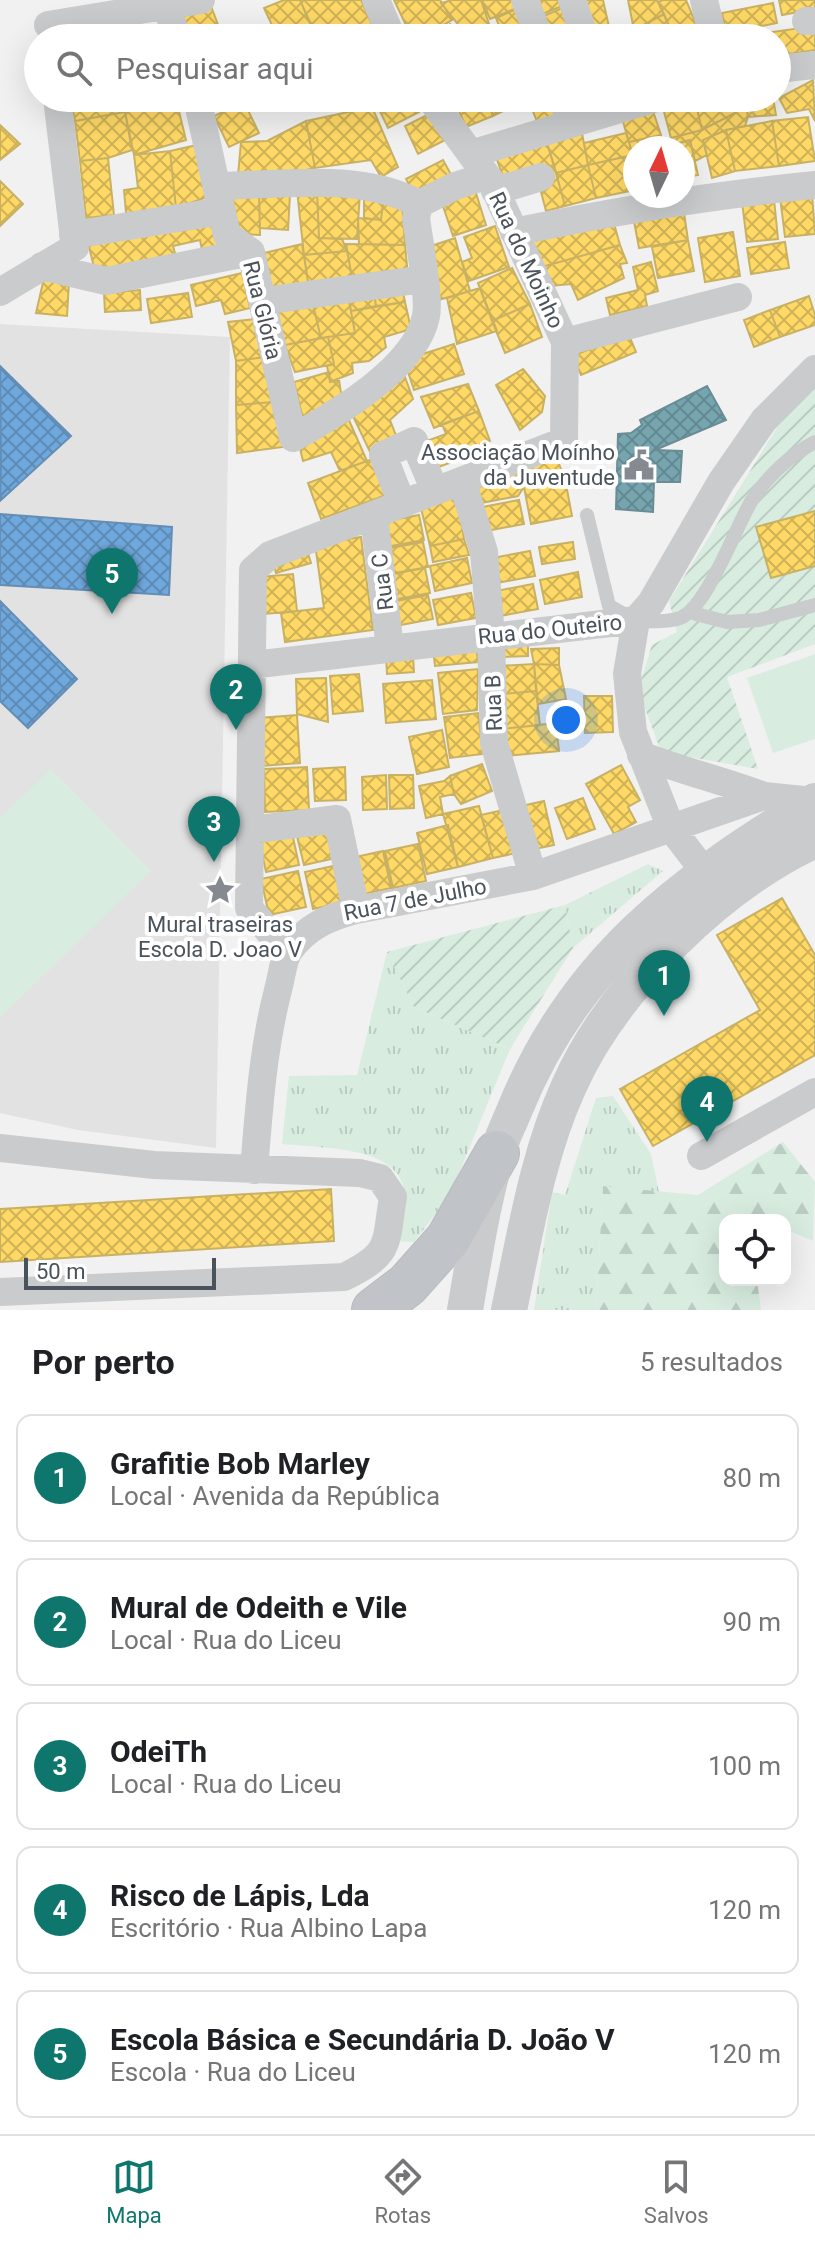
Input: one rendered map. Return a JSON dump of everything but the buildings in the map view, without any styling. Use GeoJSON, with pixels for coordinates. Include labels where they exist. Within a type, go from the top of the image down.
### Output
{"type":"FeatureCollection","features":[{"type":"Feature","properties":{"kind":"highway"},"geometry":{"type":"LineString","coordinates":[[374,1310],[407,1285],[448,1239],[497,1153]]}},
{"type":"Feature","properties":{"kind":"street"},"geometry":{"type":"LineString","coordinates":[[47,21],[201,0]]}},
{"type":"Feature","properties":{"kind":"street"},"geometry":{"type":"LineString","coordinates":[[376,0],[386,24]]}},
{"type":"Feature","properties":{"kind":"street"},"geometry":{"type":"LineString","coordinates":[[525,0],[534,24]]}},
{"type":"Feature","properties":{"kind":"street"},"geometry":{"type":"LineString","coordinates":[[572,0],[580,24]]}},
{"type":"Feature","properties":{"kind":"street"},"geometry":{"type":"LineString","coordinates":[[704,0],[710,24]]}},
{"type":"Feature","properties":{"kind":"street"},"geometry":{"type":"LineString","coordinates":[[167,7],[172,24]]}},
{"type":"Feature","properties":{"kind":"street"},"geometry":{"type":"LineString","coordinates":[[791,68],[815,65]]}},
{"type":"Feature","properties":{"kind":"street"},"geometry":{"type":"LineString","coordinates":[[0,292],[75,247],[59,112]]}},
{"type":"Feature","properties":{"kind":"street","name":"Rua Glória"},"geometry":{"type":"LineString","coordinates":[[200,112],[227,235],[251,252],[293,438],[356,401],[400,361],[419,337],[427,314],[424,279]]}},
{"type":"Feature","properties":{"kind":"street","name":"Rua do Moinho"},"geometry":{"type":"LineString","coordinates":[[440,112],[484,173],[565,342],[564,441],[462,481]]}},
{"type":"Feature","properties":{"kind":"street"},"geometry":{"type":"LineString","coordinates":[[419,204],[484,173],[564,112]]}},
{"type":"Feature","properties":{"kind":"street"},"geometry":{"type":"LineString","coordinates":[[484,173],[541,177]]}},
{"type":"Feature","properties":{"kind":"street"},"geometry":{"type":"LineString","coordinates":[[73,235],[220,199],[355,183],[399,192],[419,204]]}},
{"type":"Feature","properties":{"kind":"street"},"geometry":{"type":"LineString","coordinates":[[514,232],[594,215],[731,193],[815,185]]}},
{"type":"Feature","properties":{"kind":"street"},"geometry":{"type":"LineString","coordinates":[[263,301],[424,279],[416,218],[419,204]]}},
{"type":"Feature","properties":{"kind":"street"},"geometry":{"type":"LineString","coordinates":[[42,266],[106,281],[251,252]]}},
{"type":"Feature","properties":{"kind":"street"},"geometry":{"type":"LineString","coordinates":[[565,342],[738,297]]}},
{"type":"Feature","properties":{"kind":"street","name":"Rua do Outeiro"},"geometry":{"type":"LineString","coordinates":[[252,665],[636,620],[651,603],[721,482],[764,420],[815,369]]}},
{"type":"Feature","properties":{"kind":"street"},"geometry":{"type":"LineString","coordinates":[[402,504],[383,455],[414,441],[435,491]]}},
{"type":"Feature","properties":{"kind":"street"},"geometry":{"type":"LineString","coordinates":[[254,1170],[262,1068],[287,953],[249,908],[253,570],[270,555],[462,481]]}},
{"type":"Feature","properties":{"kind":"street","name":"Rua B"},"geometry":{"type":"LineString","coordinates":[[462,481],[484,552],[491,636],[494,743],[533,876]]}},
{"type":"Feature","properties":{"kind":"street","name":"Rua C"},"geometry":{"type":"LineString","coordinates":[[374,516],[390,648]]}},
{"type":"Feature","properties":{"kind":"street"},"geometry":{"type":"LineString","coordinates":[[636,620],[627,674],[633,732],[671,828],[704,871]]}},
{"type":"Feature","properties":{"kind":"street"},"geometry":{"type":"LineString","coordinates":[[641,755],[764,796],[815,801]]}},
{"type":"Feature","properties":{"kind":"street","name":"Rua 7 de Julho"},"geometry":{"type":"LineString","coordinates":[[287,953],[310,928],[329,917],[533,876],[764,796]]}},
{"type":"Feature","properties":{"kind":"street"},"geometry":{"type":"LineString","coordinates":[[465,1310],[476,1243],[497,1153],[532,1066],[562,1015],[605,961],[653,914],[704,871],[815,801]]}},
{"type":"Feature","properties":{"kind":"street"},"geometry":{"type":"LineString","coordinates":[[250,830],[337,819],[356,910]]}},
{"type":"Feature","properties":{"kind":"street"},"geometry":{"type":"LineString","coordinates":[[509,1310],[554,1125],[569,1086],[594,1039],[647,970],[693,923],[735,890],[815,840]]}},
{"type":"Feature","properties":{"kind":"street"},"geometry":{"type":"LineString","coordinates":[[701,1156],[815,1092]]}},
{"type":"Feature","properties":{"kind":"street"},"geometry":{"type":"LineString","coordinates":[[0,1148],[154,1165],[360,1173],[380,1178],[393,1197],[385,1249],[369,1264],[344,1277],[0,1292]]}},
{"type":"Feature","properties":{"kind":"lane"},"geometry":{"type":"LineString","coordinates":[[587,515],[609,606],[636,620],[679,619],[694,608],[752,500],[786,462],[815,442]]}},
{"type":"Feature","properties":{"kind":"lane"},"geometry":{"type":"LineString","coordinates":[[694,608],[696,614],[727,622],[778,617],[815,605]]}},
{"type":"Feature","properties":{"kind":"shaded area"},"geometry":{"type":"Polygon","coordinates":[[[0,324],[230,337],[216,1148],[78,1130],[0,1113],[0,324]]]}},
{"type":"Feature","properties":{"kind":"green space"},"geometry":{"type":"Polygon","coordinates":[[[815,387],[815,644],[727,677],[758,769],[661,752],[638,689],[652,645],[677,632],[669,601],[778,426],[815,387]]]}},
{"type":"Feature","properties":{"kind":"green space"},"geometry":{"type":"Polygon","coordinates":[[[815,654],[815,739],[773,753],[747,678],[815,654]]]}},
{"type":"Feature","properties":{"kind":"green space"},"geometry":{"type":"Polygon","coordinates":[[[51,769],[151,871],[0,1017],[0,818],[51,769]]]}},
{"type":"Feature","properties":{"kind":"green space"},"geometry":{"type":"Polygon","coordinates":[[[648,864],[663,871],[573,948],[565,905],[648,864]]]}},
{"type":"Feature","properties":{"kind":"green space"},"geometry":{"type":"Polygon","coordinates":[[[565,905],[573,948],[510,1049],[414,1007],[387,952],[565,905]]]}},
{"type":"Feature","properties":{"kind":"green space"},"geometry":{"type":"Polygon","coordinates":[[[387,952],[414,1007],[510,1049],[450,1195],[414,1242],[397,1241],[405,1210],[404,1187],[394,1170],[378,1159],[357,1152],[282,1144],[289,1076],[357,1075],[387,952]]]}},
{"type":"Feature","properties":{"kind":"green space"},"geometry":{"type":"Polygon","coordinates":[[[613,1096],[651,1154],[659,1192],[603,1187],[596,1310],[534,1310],[552,1192],[565,1195],[596,1098],[613,1096]]]}},
{"type":"Feature","properties":{"kind":"green space"},"geometry":{"type":"Polygon","coordinates":[[[783,1142],[815,1182],[813,1241],[791,1232],[791,1214],[719,1214],[719,1286],[758,1286],[761,1310],[596,1310],[603,1186],[698,1195],[783,1142]]]}},
{"type":"Feature","properties":{"kind":"place","name":"Associação Moínho da Juventude"},"geometry":{"type":"Point","coordinates":[639,465]}},
{"type":"Feature","properties":{"kind":"place","name":"Escola Básica e Secundária D. João V"},"geometry":{"type":"Point","coordinates":[112,614]}},
{"type":"Feature","properties":{"kind":"place","name":"Mural de Odeith e Vile"},"geometry":{"type":"Point","coordinates":[236,730]}},
{"type":"Feature","properties":{"kind":"place","name":"OdeiTh"},"geometry":{"type":"Point","coordinates":[214,862]}},
{"type":"Feature","properties":{"kind":"place","name":"Mural traseiras Escola D. Joao V"},"geometry":{"type":"Point","coordinates":[220,890]}},
{"type":"Feature","properties":{"kind":"place","name":"Grafitie Bob Marley"},"geometry":{"type":"Point","coordinates":[664,1016]}},
{"type":"Feature","properties":{"kind":"place","name":"Risco de Lápis, Lda"},"geometry":{"type":"Point","coordinates":[707,1142]}}]}
